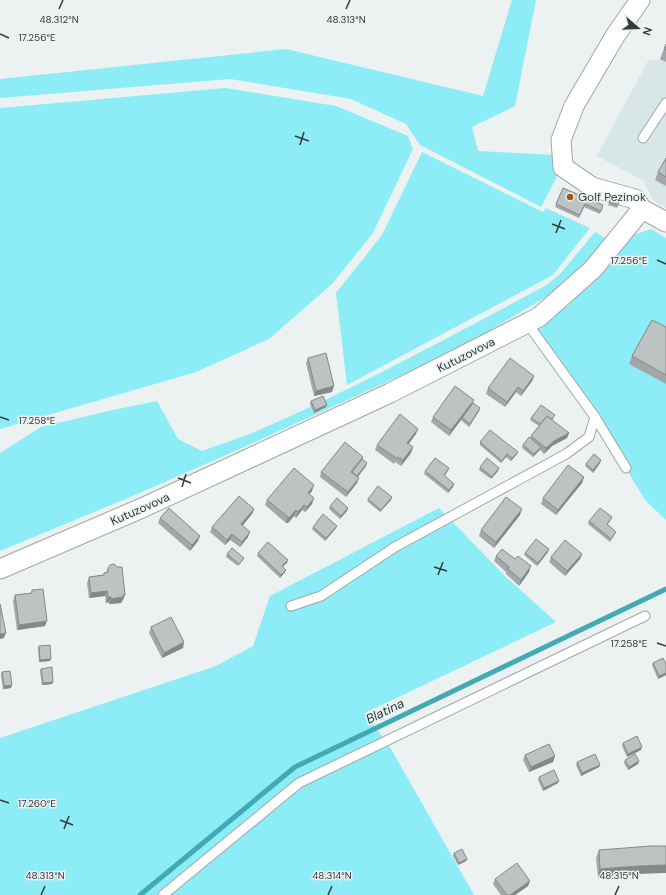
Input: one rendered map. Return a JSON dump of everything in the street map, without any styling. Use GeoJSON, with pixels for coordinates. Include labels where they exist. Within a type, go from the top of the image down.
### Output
{"type":"FeatureCollection","features":[{"type":"Feature","properties":{"kind":"street"},"geometry":{"type":"LineString","coordinates":[[640,0],[615,36],[574,106],[561,140],[563,167],[592,187],[635,199],[642,208],[666,222]]}},
{"type":"Feature","properties":{"kind":"street","name":"Kutuzovova"},"geometry":{"type":"LineString","coordinates":[[0,570],[142,508],[376,399],[539,317],[593,269],[642,208]]}},
{"type":"Feature","properties":{"kind":"lane"},"geometry":{"type":"LineString","coordinates":[[643,138],[666,103]]}},
{"type":"Feature","properties":{"kind":"lane"},"geometry":{"type":"LineString","coordinates":[[527,323],[595,417],[626,468]]}},
{"type":"Feature","properties":{"kind":"lane"},"geometry":{"type":"LineString","coordinates":[[291,606],[321,596],[395,547],[566,454],[589,437],[595,417]]}},
{"type":"Feature","properties":{"kind":"lane"},"geometry":{"type":"LineString","coordinates":[[163,895],[298,783],[645,616]]}},
{"type":"Feature","properties":{"kind":"shaded area"},"geometry":{"type":"Polygon","coordinates":[[[512,0],[536,0],[515,106],[472,127],[478,151],[556,155],[559,173],[541,207],[420,145],[406,124],[351,99],[230,79],[0,98],[0,79],[286,49],[483,96],[512,0]]]}},
{"type":"Feature","properties":{"kind":"shaded area"},"geometry":{"type":"Polygon","coordinates":[[[666,47],[666,208],[653,200],[644,181],[597,156],[648,61],[660,59],[666,47]]]}},
{"type":"Feature","properties":{"kind":"shaded area"},"geometry":{"type":"Polygon","coordinates":[[[226,88],[336,106],[408,136],[413,149],[373,233],[332,284],[269,339],[196,372],[0,429],[0,108],[226,88]]]}},
{"type":"Feature","properties":{"kind":"shaded area"},"geometry":{"type":"Polygon","coordinates":[[[422,152],[543,212],[546,208],[590,228],[553,275],[347,385],[336,293],[382,235],[422,152]]]}},
{"type":"Feature","properties":{"kind":"shaded area"},"geometry":{"type":"Polygon","coordinates":[[[651,229],[666,238],[666,520],[645,500],[595,417],[531,329],[568,306],[630,236],[651,229]]]}},
{"type":"Feature","properties":{"kind":"shaded area"},"geometry":{"type":"Polygon","coordinates":[[[595,232],[606,239],[569,283],[457,350],[233,452],[128,498],[0,551],[0,453],[41,427],[157,401],[178,439],[202,451],[231,441],[331,397],[545,286],[560,274],[595,232]]]}},
{"type":"Feature","properties":{"kind":"shaded area"},"geometry":{"type":"Polygon","coordinates":[[[439,508],[505,576],[556,622],[365,713],[390,747],[474,895],[0,895],[0,738],[216,666],[253,646],[270,596],[439,508]]]}},
{"type":"Feature","properties":{"kind":"building"},"geometry":{"type":"Polygon","coordinates":[[[666,158],[666,177],[658,172],[666,158]]]}},
{"type":"Feature","properties":{"kind":"building"},"geometry":{"type":"Polygon","coordinates":[[[563,188],[603,205],[601,211],[585,204],[580,215],[556,204],[563,188]]]}},
{"type":"Feature","properties":{"kind":"building"},"geometry":{"type":"Polygon","coordinates":[[[612,195],[621,198],[618,205],[609,202],[612,195]]]}},
{"type":"Feature","properties":{"kind":"building"},"geometry":{"type":"Polygon","coordinates":[[[652,320],[666,327],[666,375],[632,356],[652,320]]]}},
{"type":"Feature","properties":{"kind":"building"},"geometry":{"type":"Polygon","coordinates":[[[326,353],[334,386],[316,391],[308,358],[326,353]]]}},
{"type":"Feature","properties":{"kind":"building"},"geometry":{"type":"Polygon","coordinates":[[[510,358],[534,376],[523,391],[518,387],[507,402],[488,388],[510,358]]]}},
{"type":"Feature","properties":{"kind":"building"},"geometry":{"type":"Polygon","coordinates":[[[455,386],[474,400],[451,430],[433,417],[455,386]]]}},
{"type":"Feature","properties":{"kind":"building"},"geometry":{"type":"Polygon","coordinates":[[[323,396],[327,405],[315,410],[311,401],[323,396]]]}},
{"type":"Feature","properties":{"kind":"building"},"geometry":{"type":"Polygon","coordinates":[[[473,403],[480,408],[470,424],[462,418],[473,403]]]}},
{"type":"Feature","properties":{"kind":"building"},"geometry":{"type":"Polygon","coordinates":[[[541,405],[555,415],[552,419],[547,416],[540,424],[531,418],[541,405]]]}},
{"type":"Feature","properties":{"kind":"building"},"geometry":{"type":"Polygon","coordinates":[[[400,414],[418,429],[407,443],[413,447],[403,460],[397,457],[396,458],[377,445],[400,414]]]}},
{"type":"Feature","properties":{"kind":"building"},"geometry":{"type":"Polygon","coordinates":[[[547,416],[569,433],[554,441],[546,448],[531,436],[547,416]]]}},
{"type":"Feature","properties":{"kind":"building"},"geometry":{"type":"Polygon","coordinates":[[[490,430],[518,452],[512,458],[507,454],[502,461],[480,442],[490,430]]]}},
{"type":"Feature","properties":{"kind":"building"},"geometry":{"type":"Polygon","coordinates":[[[529,437],[541,447],[534,454],[523,445],[529,437]]]}},
{"type":"Feature","properties":{"kind":"building"},"geometry":{"type":"Polygon","coordinates":[[[345,442],[363,457],[351,472],[359,478],[348,492],[321,472],[345,442]]]}},
{"type":"Feature","properties":{"kind":"building"},"geometry":{"type":"Polygon","coordinates":[[[594,454],[601,460],[593,470],[586,464],[594,454]]]}},
{"type":"Feature","properties":{"kind":"building"},"geometry":{"type":"Polygon","coordinates":[[[435,458],[449,468],[444,475],[454,484],[449,490],[425,471],[435,458]]]}},
{"type":"Feature","properties":{"kind":"building"},"geometry":{"type":"Polygon","coordinates":[[[487,458],[499,468],[492,477],[480,467],[487,458]]]}},
{"type":"Feature","properties":{"kind":"building"},"geometry":{"type":"Polygon","coordinates":[[[362,459],[367,463],[357,476],[352,472],[362,459]]]}},
{"type":"Feature","properties":{"kind":"building"},"geometry":{"type":"Polygon","coordinates":[[[568,465],[584,477],[558,510],[543,498],[568,465]]]}},
{"type":"Feature","properties":{"kind":"building"},"geometry":{"type":"Polygon","coordinates":[[[294,468],[314,485],[308,493],[314,498],[307,507],[304,505],[298,512],[296,510],[289,518],[267,500],[294,468]]]}},
{"type":"Feature","properties":{"kind":"building"},"geometry":{"type":"Polygon","coordinates":[[[378,486],[392,497],[381,510],[368,499],[378,486]]]}},
{"type":"Feature","properties":{"kind":"building"},"geometry":{"type":"Polygon","coordinates":[[[239,496],[254,509],[241,524],[250,532],[242,542],[232,534],[227,540],[212,527],[239,496]]]}},
{"type":"Feature","properties":{"kind":"building"},"geometry":{"type":"Polygon","coordinates":[[[506,497],[522,509],[496,542],[481,530],[506,497]]]}},
{"type":"Feature","properties":{"kind":"building"},"geometry":{"type":"Polygon","coordinates":[[[337,498],[348,508],[341,516],[330,506],[337,498]]]}},
{"type":"Feature","properties":{"kind":"building"},"geometry":{"type":"Polygon","coordinates":[[[169,508],[200,536],[192,545],[160,518],[169,508]]]}},
{"type":"Feature","properties":{"kind":"building"},"geometry":{"type":"Polygon","coordinates":[[[600,508],[612,517],[607,524],[616,532],[611,539],[589,521],[600,508]]]}},
{"type":"Feature","properties":{"kind":"building"},"geometry":{"type":"Polygon","coordinates":[[[323,514],[337,526],[326,538],[313,527],[323,514]]]}},
{"type":"Feature","properties":{"kind":"building"},"geometry":{"type":"Polygon","coordinates":[[[536,539],[549,549],[538,563],[525,553],[536,539]]]}},
{"type":"Feature","properties":{"kind":"building"},"geometry":{"type":"Polygon","coordinates":[[[565,540],[582,554],[567,571],[551,557],[565,540]]]}},
{"type":"Feature","properties":{"kind":"building"},"geometry":{"type":"Polygon","coordinates":[[[268,542],[288,560],[282,566],[286,570],[281,575],[258,553],[268,542]]]}},
{"type":"Feature","properties":{"kind":"building"},"geometry":{"type":"Polygon","coordinates":[[[232,548],[244,558],[239,564],[227,554],[232,548]]]}},
{"type":"Feature","properties":{"kind":"building"},"geometry":{"type":"Polygon","coordinates":[[[502,549],[515,559],[518,556],[531,566],[521,580],[496,556],[502,549]]]}},
{"type":"Feature","properties":{"kind":"building"},"geometry":{"type":"Polygon","coordinates":[[[114,564],[117,567],[122,567],[125,595],[123,595],[123,597],[111,599],[111,597],[108,597],[107,591],[91,593],[89,577],[104,575],[104,573],[108,572],[110,565],[114,564]]]}},
{"type":"Feature","properties":{"kind":"building"},"geometry":{"type":"Polygon","coordinates":[[[43,589],[47,621],[19,625],[15,595],[32,593],[32,590],[43,589]]]}},
{"type":"Feature","properties":{"kind":"building"},"geometry":{"type":"Polygon","coordinates":[[[0,604],[6,633],[0,634],[0,604]]]}},
{"type":"Feature","properties":{"kind":"building"},"geometry":{"type":"Polygon","coordinates":[[[171,617],[184,642],[164,653],[151,627],[171,617]]]}},
{"type":"Feature","properties":{"kind":"building"},"geometry":{"type":"Polygon","coordinates":[[[50,645],[51,659],[40,660],[39,646],[50,645]]]}},
{"type":"Feature","properties":{"kind":"building"},"geometry":{"type":"Polygon","coordinates":[[[663,658],[666,664],[666,673],[659,676],[653,663],[663,658]]]}},
{"type":"Feature","properties":{"kind":"building"},"geometry":{"type":"Polygon","coordinates":[[[52,667],[53,682],[43,683],[41,669],[52,667]]]}},
{"type":"Feature","properties":{"kind":"building"},"geometry":{"type":"Polygon","coordinates":[[[10,671],[12,685],[4,686],[2,672],[10,671]]]}},
{"type":"Feature","properties":{"kind":"building"},"geometry":{"type":"Polygon","coordinates":[[[637,736],[642,747],[628,754],[623,743],[637,736]]]}},
{"type":"Feature","properties":{"kind":"building"},"geometry":{"type":"Polygon","coordinates":[[[549,744],[555,756],[531,767],[525,755],[549,744]]]}},
{"type":"Feature","properties":{"kind":"building"},"geometry":{"type":"Polygon","coordinates":[[[595,754],[600,765],[582,773],[577,762],[595,754]]]}},
{"type":"Feature","properties":{"kind":"building"},"geometry":{"type":"Polygon","coordinates":[[[635,754],[639,761],[629,767],[625,760],[635,754]]]}},
{"type":"Feature","properties":{"kind":"building"},"geometry":{"type":"Polygon","coordinates":[[[554,770],[559,781],[544,788],[539,777],[554,770]]]}},
{"type":"Feature","properties":{"kind":"building"},"geometry":{"type":"Polygon","coordinates":[[[666,846],[666,865],[600,869],[599,850],[666,846]]]}},
{"type":"Feature","properties":{"kind":"building"},"geometry":{"type":"Polygon","coordinates":[[[462,849],[467,859],[459,863],[454,853],[462,849]]]}},
{"type":"Feature","properties":{"kind":"building"},"geometry":{"type":"Polygon","coordinates":[[[517,863],[530,881],[510,895],[507,895],[495,879],[517,863]]]}},
{"type":"Feature","properties":{"kind":"waterway","name":"Blatina"},"geometry":{"type":"LineString","coordinates":[[140,895],[295,767],[666,589]]}},
{"type":"Feature","properties":{"kind":"place","name":"Golf Pezinok"},"geometry":{"type":"Point","coordinates":[570,197]}}]}
